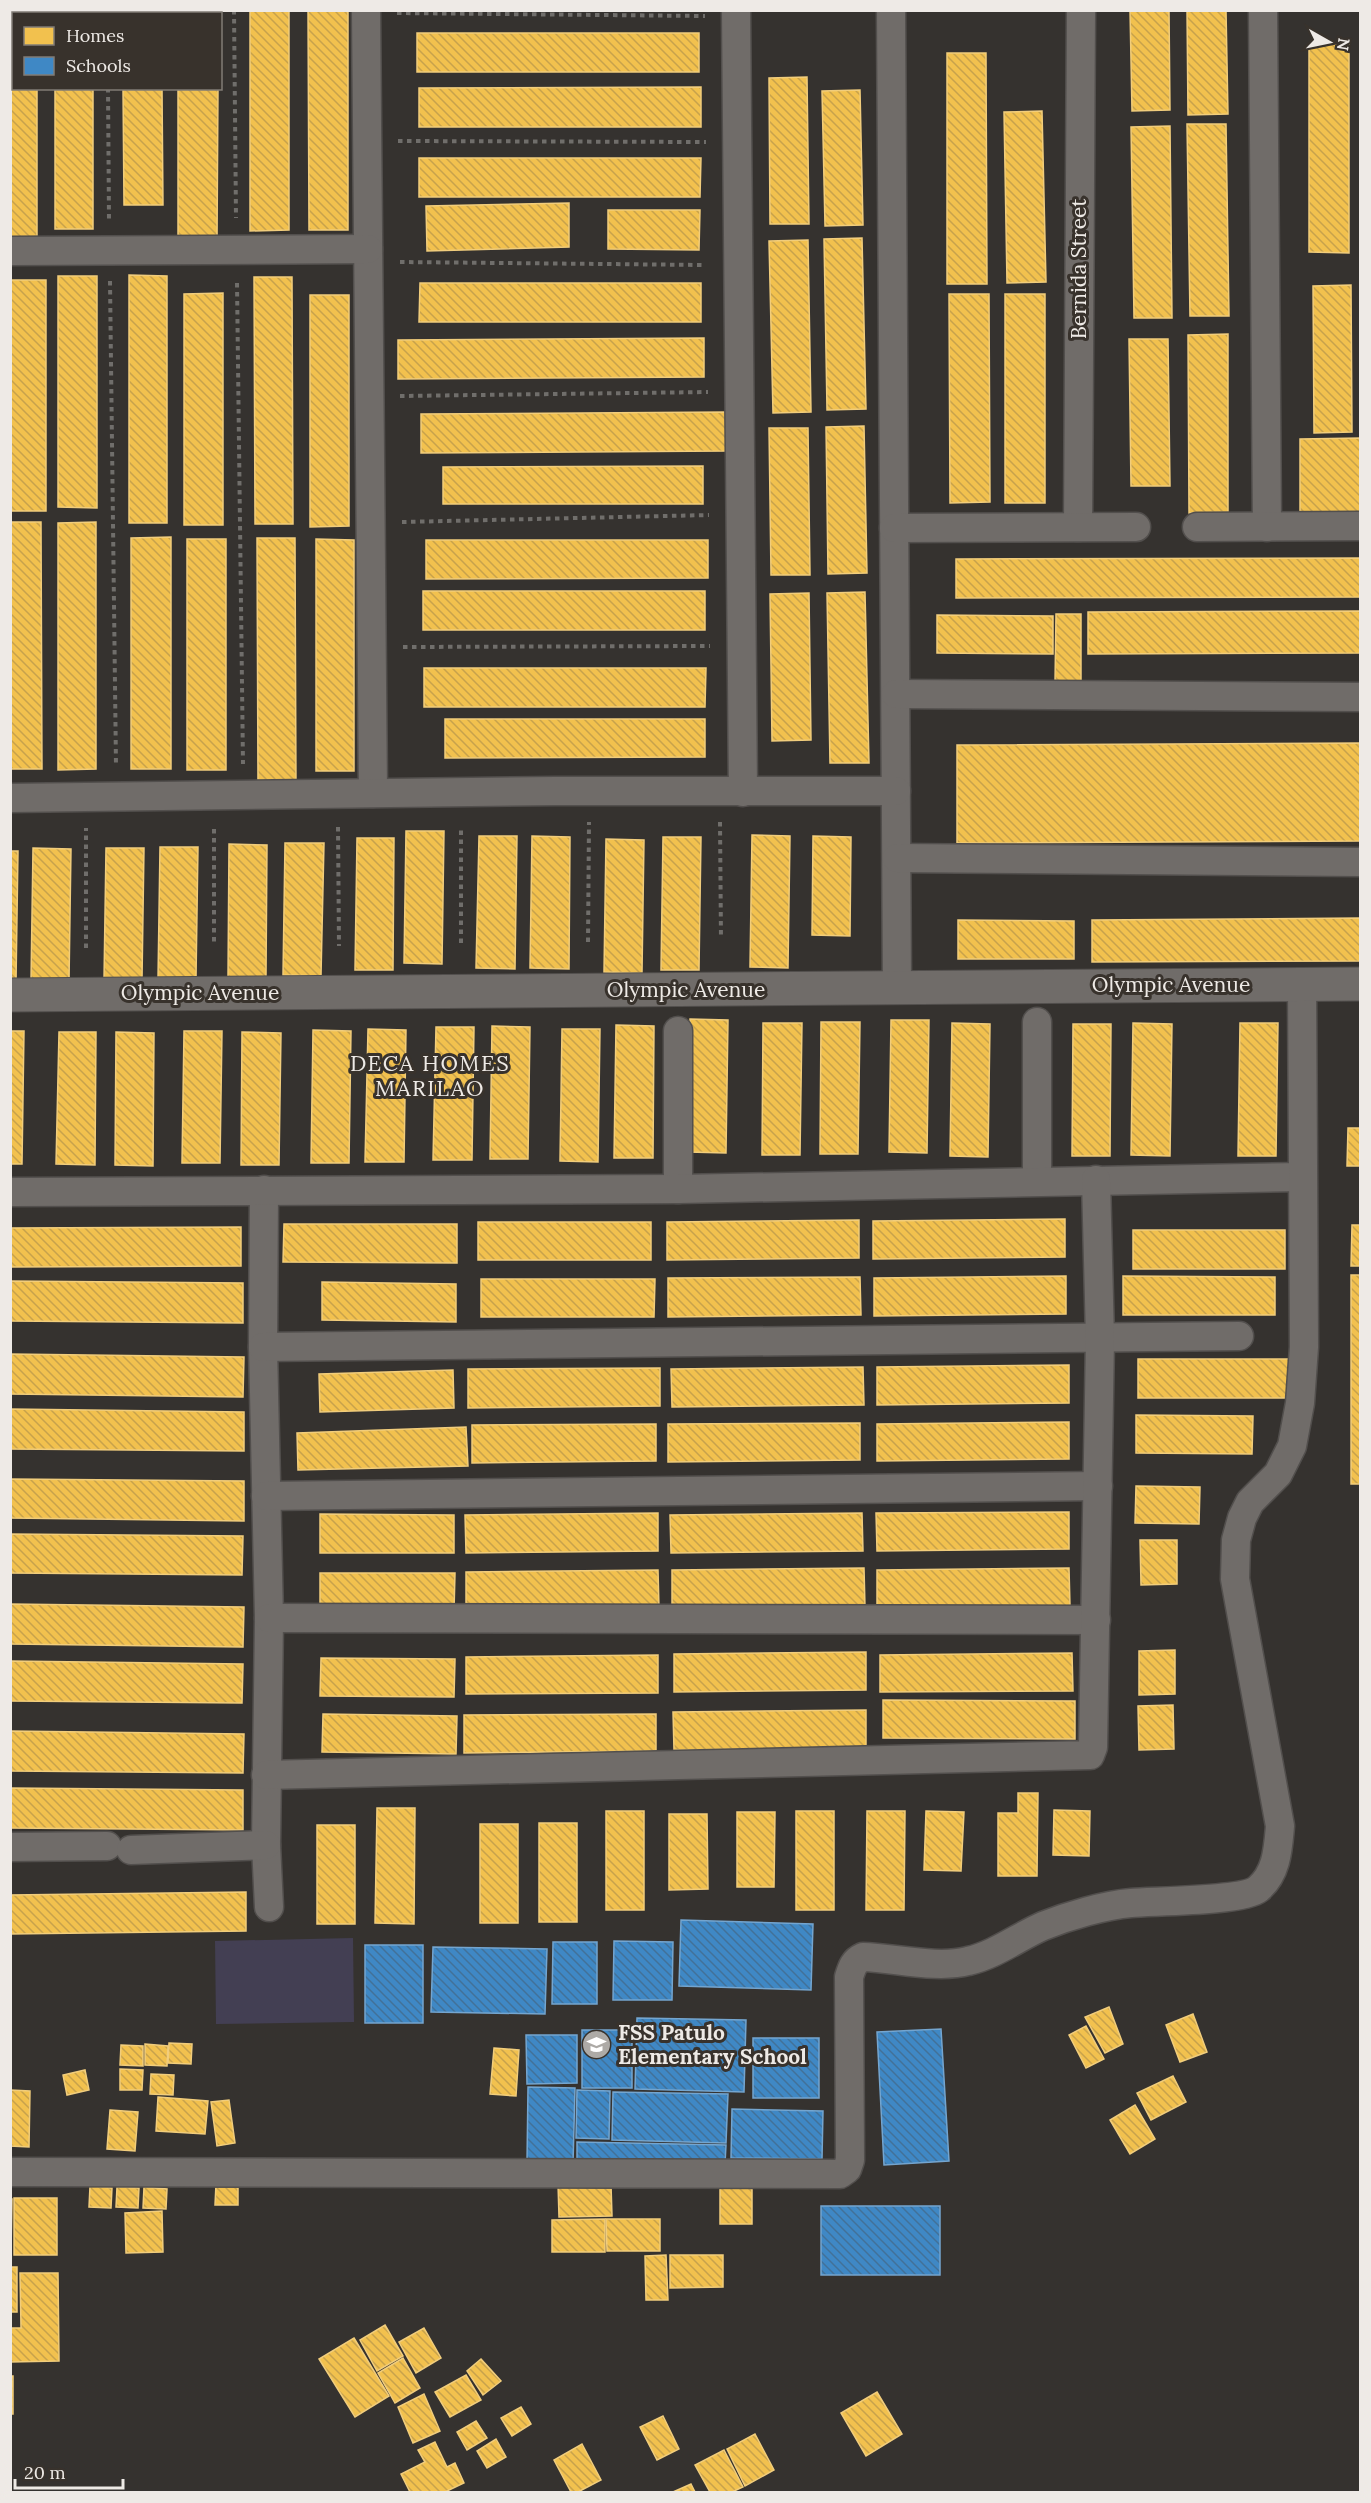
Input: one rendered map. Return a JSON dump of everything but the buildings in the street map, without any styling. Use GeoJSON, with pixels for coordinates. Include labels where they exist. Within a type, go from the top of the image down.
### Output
{"type":"FeatureCollection","features":[{"type":"Feature","properties":{"kind":"street"},"geometry":{"type":"LineString","coordinates":[[891,10],[897,988]]}},
{"type":"Feature","properties":{"kind":"street","name":"Bernida Street"},"geometry":{"type":"LineString","coordinates":[[1078,527],[1081,10]]}},
{"type":"Feature","properties":{"kind":"street"},"geometry":{"type":"LineString","coordinates":[[1263,10],[1267,527]]}},
{"type":"Feature","properties":{"kind":"street"},"geometry":{"type":"LineString","coordinates":[[366,12],[373,793]]}},
{"type":"Feature","properties":{"kind":"street"},"geometry":{"type":"LineString","coordinates":[[731,792],[742,645],[736,13]]}},
{"type":"Feature","properties":{"kind":"street"},"geometry":{"type":"LineString","coordinates":[[10,251],[237,250],[368,255]]}},
{"type":"Feature","properties":{"kind":"street"},"geometry":{"type":"LineString","coordinates":[[1197,527],[1360,526]]}},
{"type":"Feature","properties":{"kind":"street"},"geometry":{"type":"LineString","coordinates":[[894,528],[1136,527]]}},
{"type":"Feature","properties":{"kind":"street"},"geometry":{"type":"LineString","coordinates":[[896,694],[1360,696]]}},
{"type":"Feature","properties":{"kind":"street"},"geometry":{"type":"LineString","coordinates":[[10,798],[461,792],[896,791]]}},
{"type":"Feature","properties":{"kind":"street"},"geometry":{"type":"LineString","coordinates":[[897,858],[1360,862]]}},
{"type":"Feature","properties":{"kind":"street"},"geometry":{"type":"LineString","coordinates":[[10,2172],[840,2174],[847,2169],[850,2160],[849,1977],[857,1960],[863,1957],[952,1964],[969,1961],[1044,1926],[1115,1905],[1187,1899],[1225,1899],[1256,1890],[1271,1874],[1277,1853],[1280,1826],[1234,1579],[1236,1540],[1242,1518],[1250,1502],[1278,1474],[1292,1446],[1300,1403],[1304,1347],[1302,984]]}},
{"type":"Feature","properties":{"kind":"street","name":"Olympic Avenue"},"geometry":{"type":"LineString","coordinates":[[10,995],[1360,984]]}},
{"type":"Feature","properties":{"kind":"street"},"geometry":{"type":"LineString","coordinates":[[1037,1022],[1037,1181]]}},
{"type":"Feature","properties":{"kind":"street"},"geometry":{"type":"LineString","coordinates":[[678,1030],[678,1189]]}},
{"type":"Feature","properties":{"kind":"street"},"geometry":{"type":"LineString","coordinates":[[10,1192],[678,1189],[1302,1177]]}},
{"type":"Feature","properties":{"kind":"street"},"geometry":{"type":"LineString","coordinates":[[267,1775],[1086,1757],[1089,1755],[1093,1747],[1100,1339],[1096,1180]]}},
{"type":"Feature","properties":{"kind":"street"},"geometry":{"type":"LineString","coordinates":[[264,1190],[263,1347],[269,1618],[266,1845],[269,1907]]}},
{"type":"Feature","properties":{"kind":"street"},"geometry":{"type":"LineString","coordinates":[[263,1347],[1239,1336]]}},
{"type":"Feature","properties":{"kind":"street"},"geometry":{"type":"LineString","coordinates":[[266,1496],[1098,1486]]}},
{"type":"Feature","properties":{"kind":"street"},"geometry":{"type":"LineString","coordinates":[[269,1618],[1096,1620]]}},
{"type":"Feature","properties":{"kind":"street"},"geometry":{"type":"LineString","coordinates":[[10,1847],[119,1848],[266,1845]]}},
{"type":"Feature","properties":{"kind":"path"},"geometry":{"type":"LineString","coordinates":[[234,10],[243,795]]}},
{"type":"Feature","properties":{"kind":"path"},"geometry":{"type":"LineString","coordinates":[[366,12],[736,13]]}},
{"type":"Feature","properties":{"kind":"path"},"geometry":{"type":"LineString","coordinates":[[108,90],[116,796]]}},
{"type":"Feature","properties":{"kind":"path"},"geometry":{"type":"LineString","coordinates":[[367,141],[738,142]]}},
{"type":"Feature","properties":{"kind":"path"},"geometry":{"type":"LineString","coordinates":[[368,255],[739,265]]}},
{"type":"Feature","properties":{"kind":"path"},"geometry":{"type":"LineString","coordinates":[[370,396],[740,392]]}},
{"type":"Feature","properties":{"kind":"path"},"geometry":{"type":"LineString","coordinates":[[371,522],[741,514]]}},
{"type":"Feature","properties":{"kind":"path"},"geometry":{"type":"LineString","coordinates":[[372,647],[742,645]]}},
{"type":"Feature","properties":{"kind":"path"},"geometry":{"type":"LineString","coordinates":[[588,942],[590,791]]}},
{"type":"Feature","properties":{"kind":"path"},"geometry":{"type":"LineString","coordinates":[[461,792],[461,943]]}},
{"type":"Feature","properties":{"kind":"path"},"geometry":{"type":"LineString","coordinates":[[721,939],[731,792]]}},
{"type":"Feature","properties":{"kind":"path"},"geometry":{"type":"LineString","coordinates":[[338,793],[339,946]]}},
{"type":"Feature","properties":{"kind":"path"},"geometry":{"type":"LineString","coordinates":[[214,795],[214,945]]}},
{"type":"Feature","properties":{"kind":"path"},"geometry":{"type":"LineString","coordinates":[[86,797],[86,948]]}},
{"type":"Feature","properties":{"kind":"shaded area"},"geometry":{"type":"Polygon","coordinates":[[[353,1938],[354,2022],[216,2024],[215,1941],[353,1938]]]}},
{"type":"Feature","properties":{"kind":"place","name":"FSS Patulo Elementary School"},"geometry":{"type":"Point","coordinates":[597,2045]}},
{"type":"Feature","properties":{"kind":"district","name":"DECA HOMES MARILAO"},"geometry":{"type":"Point","coordinates":[430,1076]}}]}
